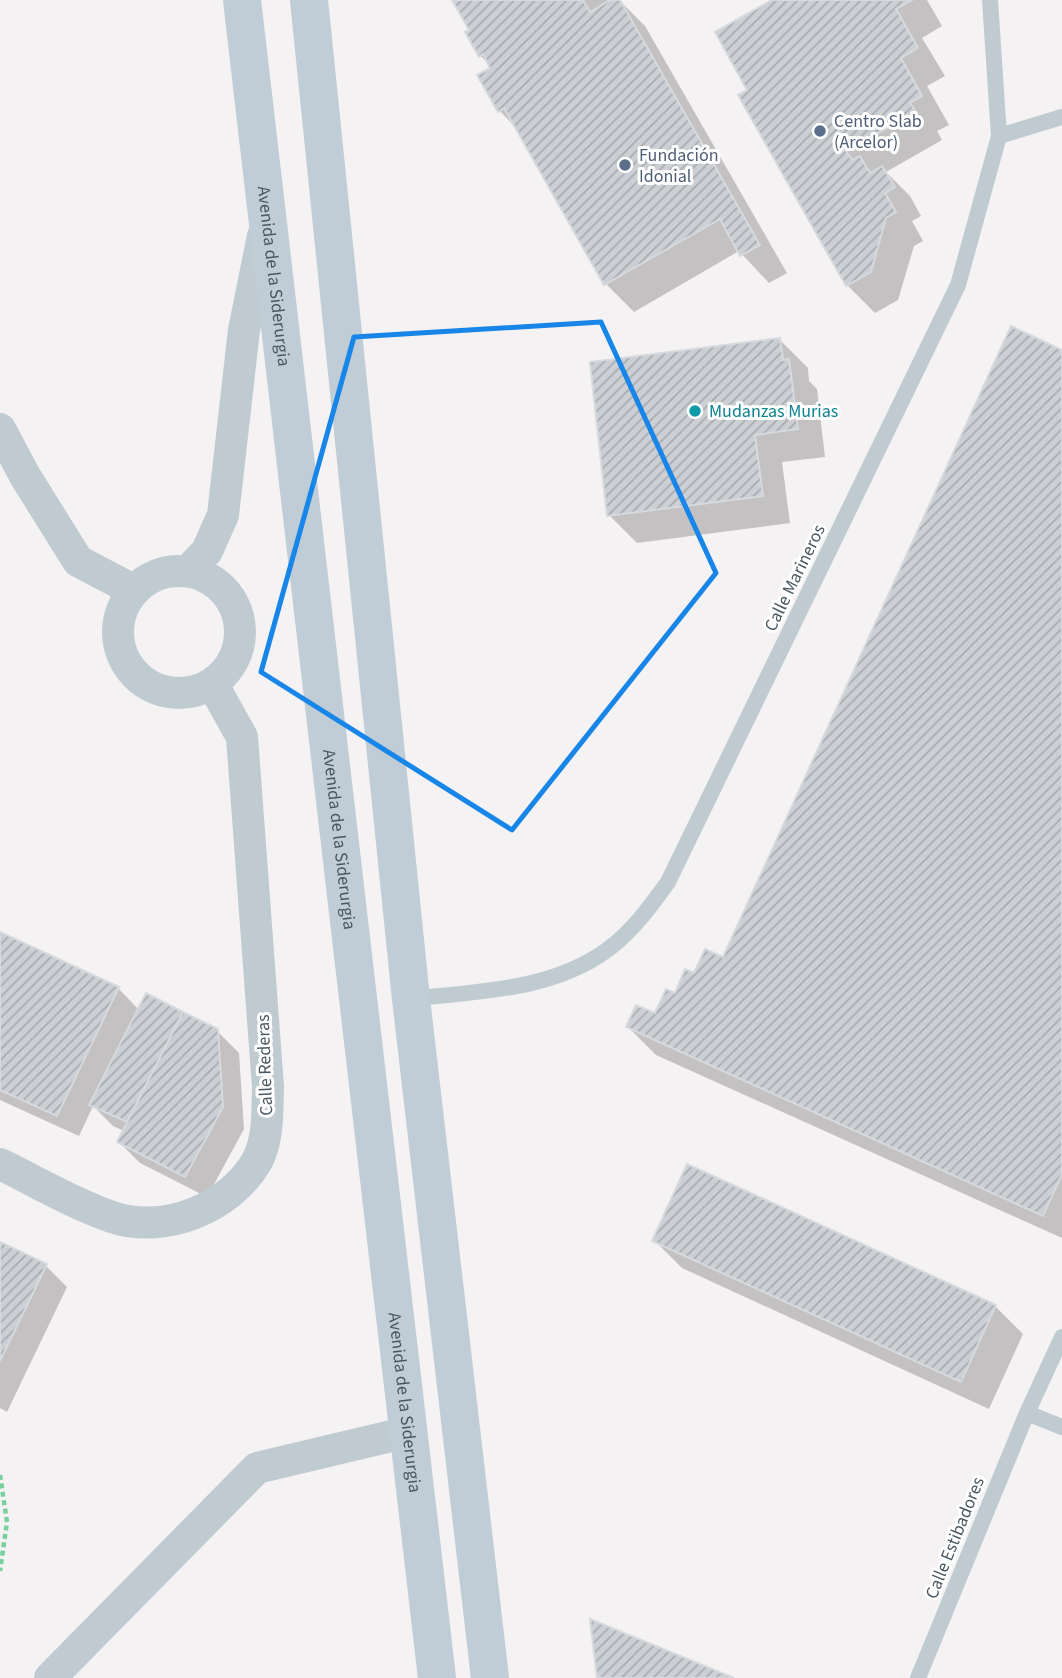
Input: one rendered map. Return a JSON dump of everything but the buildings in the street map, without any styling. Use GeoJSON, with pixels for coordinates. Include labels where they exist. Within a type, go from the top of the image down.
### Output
{"type":"FeatureCollection","features":[{"type":"Feature","properties":{"kind":"street","name":"Avenida de la Siderurgia"},"geometry":{"type":"LineString","coordinates":[[242,0],[437,1678]]}},
{"type":"Feature","properties":{"kind":"street"},"geometry":{"type":"LineString","coordinates":[[309,0],[411,999],[491,1678]]}},
{"type":"Feature","properties":{"kind":"street"},"geometry":{"type":"LineString","coordinates":[[188,571],[207,551],[223,515],[244,330],[267,217]]}},
{"type":"Feature","properties":{"kind":"street"},"geometry":{"type":"LineString","coordinates":[[0,429],[25,477],[78,561],[134,590]]}},
{"type":"Feature","properties":{"kind":"street"},"geometry":{"type":"LineString","coordinates":[[188,571],[216,582],[235,605],[241,634],[234,663],[213,685],[185,694],[155,690],[131,673],[118,645],[119,616],[134,590],[158,573],[188,571]]}},
{"type":"Feature","properties":{"kind":"street","name":"Calle Rederas"},"geometry":{"type":"LineString","coordinates":[[0,1164],[112,1217],[154,1223],[217,1204],[240,1183],[257,1160],[267,1134],[268,1087],[242,737],[213,685]]}},
{"type":"Feature","properties":{"kind":"street"},"geometry":{"type":"LineString","coordinates":[[50,1678],[257,1468],[408,1432]]}},
{"type":"Feature","properties":{"kind":"lane","name":"Calle Marineros"},"geometry":{"type":"LineString","coordinates":[[411,999],[526,985],[568,972],[607,950],[640,920],[668,882],[958,285],[999,136],[990,0]]}},
{"type":"Feature","properties":{"kind":"lane"},"geometry":{"type":"LineString","coordinates":[[999,136],[1062,117]]}},
{"type":"Feature","properties":{"kind":"lane","name":"Calle Estibadores"},"geometry":{"type":"LineString","coordinates":[[918,1678],[1027,1413],[1062,1337]]}},
{"type":"Feature","properties":{"kind":"lane"},"geometry":{"type":"LineString","coordinates":[[1027,1413],[1062,1427]]}},
{"type":"Feature","properties":{"kind":"path"},"geometry":{"type":"LineString","coordinates":[[0,1475],[7,1522],[0,1571]]}},
{"type":"Feature","properties":{"kind":"highlighted area"},"geometry":{"type":"Polygon","coordinates":[[[601,322],[716,573],[512,830],[261,672],[354,337],[601,322]]]}},
{"type":"Feature","properties":{"kind":"place","name":"Centro Slab (Arcelor)"},"geometry":{"type":"Point","coordinates":[820,131]}},
{"type":"Feature","properties":{"kind":"place","name":"Fundación Idonial"},"geometry":{"type":"Point","coordinates":[625,165]}},
{"type":"Feature","properties":{"kind":"place","name":"Mudanzas Murias"},"geometry":{"type":"Point","coordinates":[695,411]}}]}
